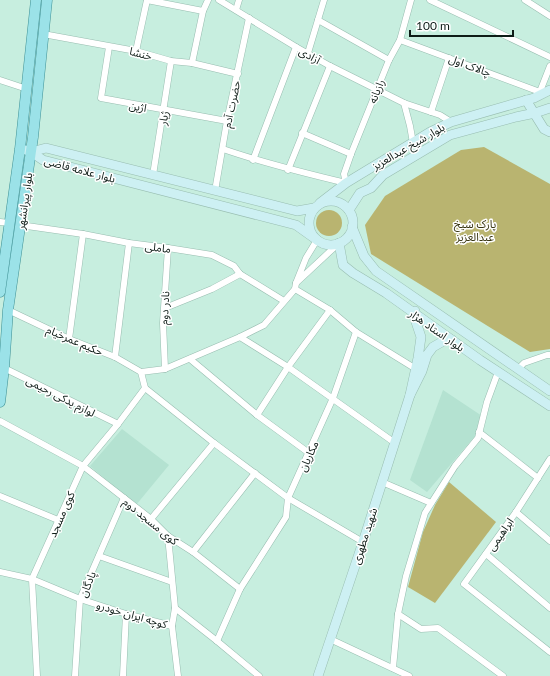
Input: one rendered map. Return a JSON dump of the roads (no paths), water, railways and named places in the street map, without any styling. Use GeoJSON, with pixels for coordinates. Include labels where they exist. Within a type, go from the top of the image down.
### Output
{"type":"FeatureCollection","features":[{"type":"Feature","properties":{"kind":"main road","name":"بلوار پیرانشهر"},"geometry":{"type":"LineString","coordinates":[[0,293],[4,222],[20,149],[36,0]]}},
{"type":"Feature","properties":{"kind":"main road","name":"بلوار پیرانشهر"},"geometry":{"type":"LineString","coordinates":[[0,402],[8,310],[31,152],[48,0]]}},
{"type":"Feature","properties":{"kind":"main road","name":"بلوار شیخ عبدالعزیز"},"geometry":{"type":"LineString","coordinates":[[317,206],[346,183],[430,132],[451,122],[526,100],[550,90]]}},
{"type":"Feature","properties":{"kind":"main road"},"geometry":{"type":"LineString","coordinates":[[526,100],[544,129],[550,132]]}},
{"type":"Feature","properties":{"kind":"main road","name":"بلوار شیخ عبدالعزیز"},"geometry":{"type":"LineString","coordinates":[[349,210],[360,193],[371,188],[383,176],[450,135],[550,108]]}},
{"type":"Feature","properties":{"kind":"main road","name":"بلوار علامه قاضی"},"geometry":{"type":"LineString","coordinates":[[31,152],[46,148],[297,211],[317,206]]}},
{"type":"Feature","properties":{"kind":"main road"},"geometry":{"type":"LineString","coordinates":[[20,149],[31,152]]}},
{"type":"Feature","properties":{"kind":"main road","name":"بلوار علامه قاضی"},"geometry":{"type":"LineString","coordinates":[[31,152],[43,160],[296,225],[316,240]]}},
{"type":"Feature","properties":{"kind":"main road"},"geometry":{"type":"LineString","coordinates":[[326,201],[339,202],[349,210],[352,216],[352,227],[348,237],[339,243],[327,245],[316,240],[312,235],[308,221],[310,214],[317,206],[326,201]]}},
{"type":"Feature","properties":{"kind":"main road","name":"بلوار استاد هژار"},"geometry":{"type":"LineString","coordinates":[[352,227],[360,248],[370,265],[376,271],[550,391]]}},
{"type":"Feature","properties":{"kind":"main road","name":"بلوار استاد هژار"},"geometry":{"type":"LineString","coordinates":[[339,243],[343,265],[353,273],[386,293],[498,372],[550,406]]}},
{"type":"Feature","properties":{"kind":"main road"},"geometry":{"type":"LineString","coordinates":[[0,293],[10,294]]}},
{"type":"Feature","properties":{"kind":"main road"},"geometry":{"type":"LineString","coordinates":[[410,395],[421,337],[413,313],[421,302]]}},
{"type":"Feature","properties":{"kind":"main road"},"geometry":{"type":"LineString","coordinates":[[433,347],[441,342],[443,326],[442,317]]}},
{"type":"Feature","properties":{"kind":"main road"},"geometry":{"type":"LineString","coordinates":[[410,395],[422,371],[427,355],[433,347],[447,338],[452,340]]}},
{"type":"Feature","properties":{"kind":"main road"},"geometry":{"type":"LineString","coordinates":[[498,372],[506,361]]}},
{"type":"Feature","properties":{"kind":"main road","name":"شهید مطهری"},"geometry":{"type":"LineString","coordinates":[[318,676],[410,395]]}},
{"type":"Feature","properties":{"kind":"street"},"geometry":{"type":"LineString","coordinates":[[136,51],[147,0],[203,11]]}},
{"type":"Feature","properties":{"kind":"street"},"geometry":{"type":"LineString","coordinates":[[192,63],[203,11],[208,0]]}},
{"type":"Feature","properties":{"kind":"street","name":"آزادی"},"geometry":{"type":"LineString","coordinates":[[219,0],[330,66],[404,103],[440,115],[451,122]]}},
{"type":"Feature","properties":{"kind":"street"},"geometry":{"type":"LineString","coordinates":[[236,10],[239,0]]}},
{"type":"Feature","properties":{"kind":"street"},"geometry":{"type":"LineString","coordinates":[[308,53],[324,0]]}},
{"type":"Feature","properties":{"kind":"street","name":"رازیانه"},"geometry":{"type":"LineString","coordinates":[[346,183],[344,174],[351,154],[389,60],[400,40],[411,0]]}},
{"type":"Feature","properties":{"kind":"street"},"geometry":{"type":"LineString","coordinates":[[430,0],[550,57]]}},
{"type":"Feature","properties":{"kind":"street"},"geometry":{"type":"LineString","coordinates":[[525,0],[550,16]]}},
{"type":"Feature","properties":{"kind":"street","name":"حضرت آدم"},"geometry":{"type":"LineString","coordinates":[[215,191],[227,121],[249,18]]}},
{"type":"Feature","properties":{"kind":"street"},"geometry":{"type":"LineString","coordinates":[[318,20],[389,60]]}},
{"type":"Feature","properties":{"kind":"street","name":"خنشا"},"geometry":{"type":"LineString","coordinates":[[43,34],[136,51],[171,61],[192,63],[238,74]]}},
{"type":"Feature","properties":{"kind":"street","name":"چالاک اول"},"geometry":{"type":"LineString","coordinates":[[400,40],[539,94]]}},
{"type":"Feature","properties":{"kind":"street","name":"اژین"},"geometry":{"type":"LineString","coordinates":[[109,46],[101,98],[227,121]]}},
{"type":"Feature","properties":{"kind":"street"},"geometry":{"type":"LineString","coordinates":[[253,160],[296,47]]}},
{"type":"Feature","properties":{"kind":"street"},"geometry":{"type":"LineString","coordinates":[[431,112],[449,58]]}},
{"type":"Feature","properties":{"kind":"street","name":"ژیار"},"geometry":{"type":"LineString","coordinates":[[153,175],[171,61]]}},
{"type":"Feature","properties":{"kind":"street"},"geometry":{"type":"LineString","coordinates":[[288,170],[330,66]]}},
{"type":"Feature","properties":{"kind":"street"},"geometry":{"type":"LineString","coordinates":[[539,94],[550,66]]}},
{"type":"Feature","properties":{"kind":"street"},"geometry":{"type":"LineString","coordinates":[[0,80],[27,89]]}},
{"type":"Feature","properties":{"kind":"street"},"geometry":{"type":"LineString","coordinates":[[404,103],[413,143]]}},
{"type":"Feature","properties":{"kind":"street"},"geometry":{"type":"LineString","coordinates":[[302,133],[351,154]]}},
{"type":"Feature","properties":{"kind":"street"},"geometry":{"type":"LineString","coordinates":[[223,149],[253,160],[288,170],[346,183]]}},
{"type":"Feature","properties":{"kind":"street","name":"ماملی"},"geometry":{"type":"LineString","coordinates":[[20,225],[212,255],[234,266],[240,274],[284,301]]}},
{"type":"Feature","properties":{"kind":"street"},"geometry":{"type":"LineString","coordinates":[[69,339],[83,234]]}},
{"type":"Feature","properties":{"kind":"street"},"geometry":{"type":"LineString","coordinates":[[295,286],[306,258],[316,240]]}},
{"type":"Feature","properties":{"kind":"street"},"geometry":{"type":"LineString","coordinates":[[115,357],[129,243]]}},
{"type":"Feature","properties":{"kind":"street"},"geometry":{"type":"LineString","coordinates":[[339,243],[295,286],[264,325],[240,337],[165,369],[141,372],[145,388],[214,443],[288,498],[363,542]]}},
{"type":"Feature","properties":{"kind":"street","name":"نادر دوم"},"geometry":{"type":"LineString","coordinates":[[165,369],[163,323],[168,248]]}},
{"type":"Feature","properties":{"kind":"street"},"geometry":{"type":"LineString","coordinates":[[164,308],[212,289],[240,274]]}},
{"type":"Feature","properties":{"kind":"street"},"geometry":{"type":"LineString","coordinates":[[295,286],[330,310],[356,332],[416,369]]}},
{"type":"Feature","properties":{"kind":"street","name":"حکیم عمرخیام"},"geometry":{"type":"LineString","coordinates":[[8,310],[69,339],[115,357],[141,372]]}},
{"type":"Feature","properties":{"kind":"street"},"geometry":{"type":"LineString","coordinates":[[256,415],[288,367],[330,310]]}},
{"type":"Feature","properties":{"kind":"street","name":"مکاریان"},"geometry":{"type":"LineString","coordinates":[[217,641],[240,589],[286,517],[288,498],[333,398],[356,332]]}},
{"type":"Feature","properties":{"kind":"street"},"geometry":{"type":"LineString","coordinates":[[240,337],[288,367],[395,443]]}},
{"type":"Feature","properties":{"kind":"street"},"geometry":{"type":"LineString","coordinates":[[518,369],[524,363],[550,355]]}},
{"type":"Feature","properties":{"kind":"street"},"geometry":{"type":"LineString","coordinates":[[190,359],[256,415],[309,453]]}},
{"type":"Feature","properties":{"kind":"street","name":"لوازم یدکی رحیمی"},"geometry":{"type":"LineString","coordinates":[[4,368],[118,424]]}},
{"type":"Feature","properties":{"kind":"street"},"geometry":{"type":"LineString","coordinates":[[393,668],[398,614],[408,570],[425,513],[455,466],[478,438],[487,402],[498,372]]}},
{"type":"Feature","properties":{"kind":"street","name":"کوی مسجد"},"geometry":{"type":"LineString","coordinates":[[37,676],[32,579],[83,466],[118,424],[145,388]]}},
{"type":"Feature","properties":{"kind":"street","name":"کوی مسجد دوم"},"geometry":{"type":"LineString","coordinates":[[0,421],[83,466],[151,519],[168,536],[193,552],[240,589]]}},
{"type":"Feature","properties":{"kind":"street"},"geometry":{"type":"LineString","coordinates":[[480,432],[538,478]]}},
{"type":"Feature","properties":{"kind":"street"},"geometry":{"type":"LineString","coordinates":[[151,519],[214,443]]}},
{"type":"Feature","properties":{"kind":"street"},"geometry":{"type":"LineString","coordinates":[[516,512],[550,459]]}},
{"type":"Feature","properties":{"kind":"street"},"geometry":{"type":"LineString","coordinates":[[193,552],[255,473]]}},
{"type":"Feature","properties":{"kind":"street"},"geometry":{"type":"LineString","coordinates":[[382,482],[431,503]]}},
{"type":"Feature","properties":{"kind":"street"},"geometry":{"type":"LineString","coordinates":[[0,496],[58,520]]}},
{"type":"Feature","properties":{"kind":"street","name":"پادگان"},"geometry":{"type":"LineString","coordinates":[[75,676],[80,599],[124,498]]}},
{"type":"Feature","properties":{"kind":"street","name":"ابراهیمی"},"geometry":{"type":"LineString","coordinates":[[550,541],[516,512],[464,584],[550,652]]}},
{"type":"Feature","properties":{"kind":"street"},"geometry":{"type":"LineString","coordinates":[[168,536],[174,608],[172,626],[178,676]]}},
{"type":"Feature","properties":{"kind":"street","name":"ابراهیمی"},"geometry":{"type":"LineString","coordinates":[[486,554],[550,608]]}},
{"type":"Feature","properties":{"kind":"street"},"geometry":{"type":"LineString","coordinates":[[99,556],[172,582]]}},
{"type":"Feature","properties":{"kind":"street","name":"کوچه ایران خودرو"},"geometry":{"type":"LineString","coordinates":[[0,572],[32,579],[80,599],[126,614],[172,626]]}},
{"type":"Feature","properties":{"kind":"street"},"geometry":{"type":"LineString","coordinates":[[174,608],[259,676]]}},
{"type":"Feature","properties":{"kind":"street"},"geometry":{"type":"LineString","coordinates":[[123,676],[126,614]]}},
{"type":"Feature","properties":{"kind":"street"},"geometry":{"type":"LineString","coordinates":[[398,614],[422,630],[438,628],[503,676]]}},
{"type":"Feature","properties":{"kind":"street"},"geometry":{"type":"LineString","coordinates":[[330,639],[409,676]]}},
{"type":"Feature","properties":{"kind":"park label","name":"پارک شیخ عبدالعزیز"},"geometry":{"type":"Point","coordinates":[475,229]}}]}
